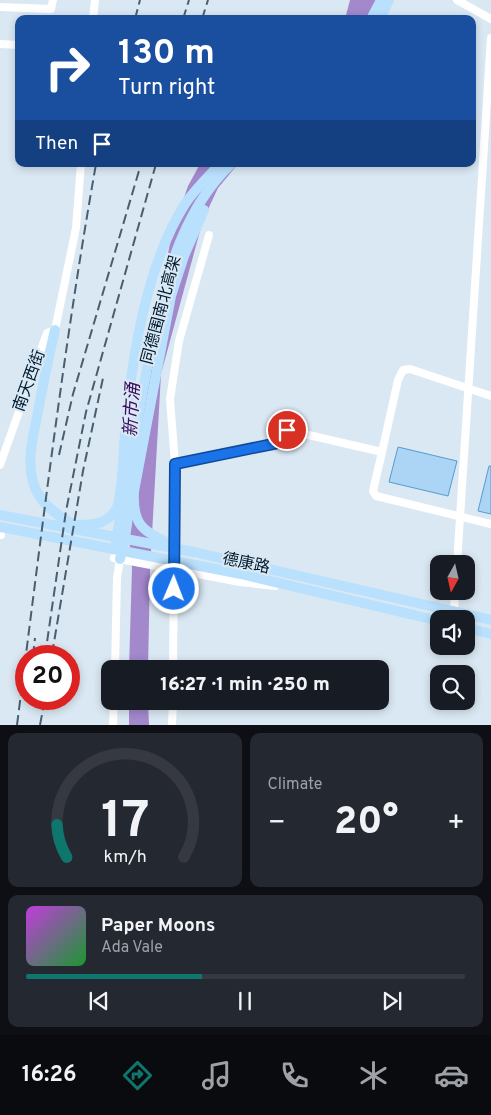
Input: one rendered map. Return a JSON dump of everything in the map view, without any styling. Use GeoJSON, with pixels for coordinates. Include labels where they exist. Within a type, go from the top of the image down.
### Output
{"type":"FeatureCollection","features":[{"type":"Feature","properties":{"kind":"main road"},"geometry":{"type":"LineString","coordinates":[[373,15],[381,0]]}},
{"type":"Feature","properties":{"kind":"main road"},"geometry":{"type":"LineString","coordinates":[[382,15],[389,0]]}},
{"type":"Feature","properties":{"kind":"main road"},"geometry":{"type":"LineString","coordinates":[[45,524],[99,524],[108,520],[115,513],[118,505],[130,388],[152,281],[170,233],[184,206],[217,167]]}},
{"type":"Feature","properties":{"kind":"main road","name":"同德围南北高架"},"geometry":{"type":"LineString","coordinates":[[120,559],[121,512],[150,319],[165,268],[185,219],[218,167]]}},
{"type":"Feature","properties":{"kind":"main road","name":"同德围南北高架"},"geometry":{"type":"LineString","coordinates":[[132,430],[169,271],[188,226],[217,179],[227,167]]}},
{"type":"Feature","properties":{"kind":"main road"},"geometry":{"type":"LineString","coordinates":[[186,551],[139,524],[134,512],[134,491],[171,296],[184,256],[217,179]]}},
{"type":"Feature","properties":{"kind":"main road"},"geometry":{"type":"LineString","coordinates":[[54,330],[33,438],[30,468],[35,487],[44,502],[55,513],[74,525]]}},
{"type":"Feature","properties":{"kind":"main road","name":"德康路"},"geometry":{"type":"LineString","coordinates":[[0,515],[243,563],[450,610]]}},
{"type":"Feature","properties":{"kind":"main road","name":"德康路"},"geometry":{"type":"LineString","coordinates":[[0,528],[241,574],[430,619]]}},
{"type":"Feature","properties":{"kind":"main road","name":"德康路"},"geometry":{"type":"LineString","coordinates":[[475,616],[491,620]]}},
{"type":"Feature","properties":{"kind":"main road"},"geometry":{"type":"LineString","coordinates":[[475,630],[491,634]]}},
{"type":"Feature","properties":{"kind":"street"},"geometry":{"type":"LineString","coordinates":[[0,7],[51,9],[53,0]]}},
{"type":"Feature","properties":{"kind":"street"},"geometry":{"type":"LineString","coordinates":[[93,15],[95,0]]}},
{"type":"Feature","properties":{"kind":"street"},"geometry":{"type":"LineString","coordinates":[[458,0],[491,19]]}},
{"type":"Feature","properties":{"kind":"street"},"geometry":{"type":"LineString","coordinates":[[458,555],[491,38]]}},
{"type":"Feature","properties":{"kind":"street"},"geometry":{"type":"LineString","coordinates":[[0,44],[15,46]]}},
{"type":"Feature","properties":{"kind":"street"},"geometry":{"type":"LineString","coordinates":[[54,330],[76,228],[81,167]]}},
{"type":"Feature","properties":{"kind":"street"},"geometry":{"type":"LineString","coordinates":[[173,660],[175,464],[170,399],[179,341],[209,235]]}},
{"type":"Feature","properties":{"kind":"street","name":"南天西街"},"geometry":{"type":"LineString","coordinates":[[0,465],[47,333],[54,330]]}},
{"type":"Feature","properties":{"kind":"street"},"geometry":{"type":"LineString","coordinates":[[491,396],[410,369],[403,370],[398,380],[374,491],[376,496],[491,524]]}},
{"type":"Feature","properties":{"kind":"street"},"geometry":{"type":"LineString","coordinates":[[175,464],[278,443],[287,430],[382,452]]}},
{"type":"Feature","properties":{"kind":"street"},"geometry":{"type":"LineString","coordinates":[[115,660],[117,578],[120,559],[240,582],[297,587]]}},
{"type":"Feature","properties":{"kind":"street"},"geometry":{"type":"LineString","coordinates":[[114,710],[114,725]]}},
{"type":"Feature","properties":{"kind":"street"},"geometry":{"type":"LineString","coordinates":[[172,725],[173,710]]}},
{"type":"Feature","properties":{"kind":"shaded area"},"geometry":{"type":"Polygon","coordinates":[[[350,0],[386,0],[381,15],[346,15],[350,0]]]}},
{"type":"Feature","properties":{"kind":"shaded area"},"geometry":{"type":"Polygon","coordinates":[[[198,167],[236,167],[218,188],[203,220],[161,374],[150,570],[148,660],[129,660],[132,568],[128,528],[139,402],[172,233],[188,186],[198,167]]]}},
{"type":"Feature","properties":{"kind":"shaded area"},"geometry":{"type":"Polygon","coordinates":[[[129,710],[148,710],[149,725],[129,725],[129,710]]]}},
{"type":"Feature","properties":{"kind":"building"},"geometry":{"type":"Polygon","coordinates":[[[398,447],[457,461],[448,496],[389,482],[398,447]]]}},
{"type":"Feature","properties":{"kind":"building"},"geometry":{"type":"Polygon","coordinates":[[[489,466],[491,466],[491,514],[478,511],[489,466]]]}},
{"type":"Feature","properties":{"kind":"railway"},"geometry":{"type":"LineString","coordinates":[[136,15],[140,0]]}},
{"type":"Feature","properties":{"kind":"railway"},"geometry":{"type":"LineString","coordinates":[[184,15],[189,0]]}},
{"type":"Feature","properties":{"kind":"railway"},"geometry":{"type":"LineString","coordinates":[[203,15],[208,0]]}},
{"type":"Feature","properties":{"kind":"railway"},"geometry":{"type":"LineString","coordinates":[[17,725],[63,374],[95,167]]}},
{"type":"Feature","properties":{"kind":"railway"},"geometry":{"type":"LineString","coordinates":[[59,455],[73,394],[140,167]]}},
{"type":"Feature","properties":{"kind":"railway"},"geometry":{"type":"LineString","coordinates":[[47,645],[66,511],[86,412],[155,167]]}},
{"type":"Feature","properties":{"kind":"railway"},"geometry":{"type":"LineString","coordinates":[[54,645],[83,471],[103,378]]}},
{"type":"Feature","properties":{"kind":"railway"},"geometry":{"type":"LineString","coordinates":[[34,645],[35,638]]}},
{"type":"Feature","properties":{"kind":"railway"},"geometry":{"type":"LineString","coordinates":[[40,725],[43,710]]}},
{"type":"Feature","properties":{"kind":"route"},"geometry":{"type":"LineString","coordinates":[[174,589],[175,464],[278,443],[287,430]]}},
{"type":"Feature","properties":{"kind":"water label","name":"新市涌"},"geometry":{"type":"Point","coordinates":[133,410]}}]}
